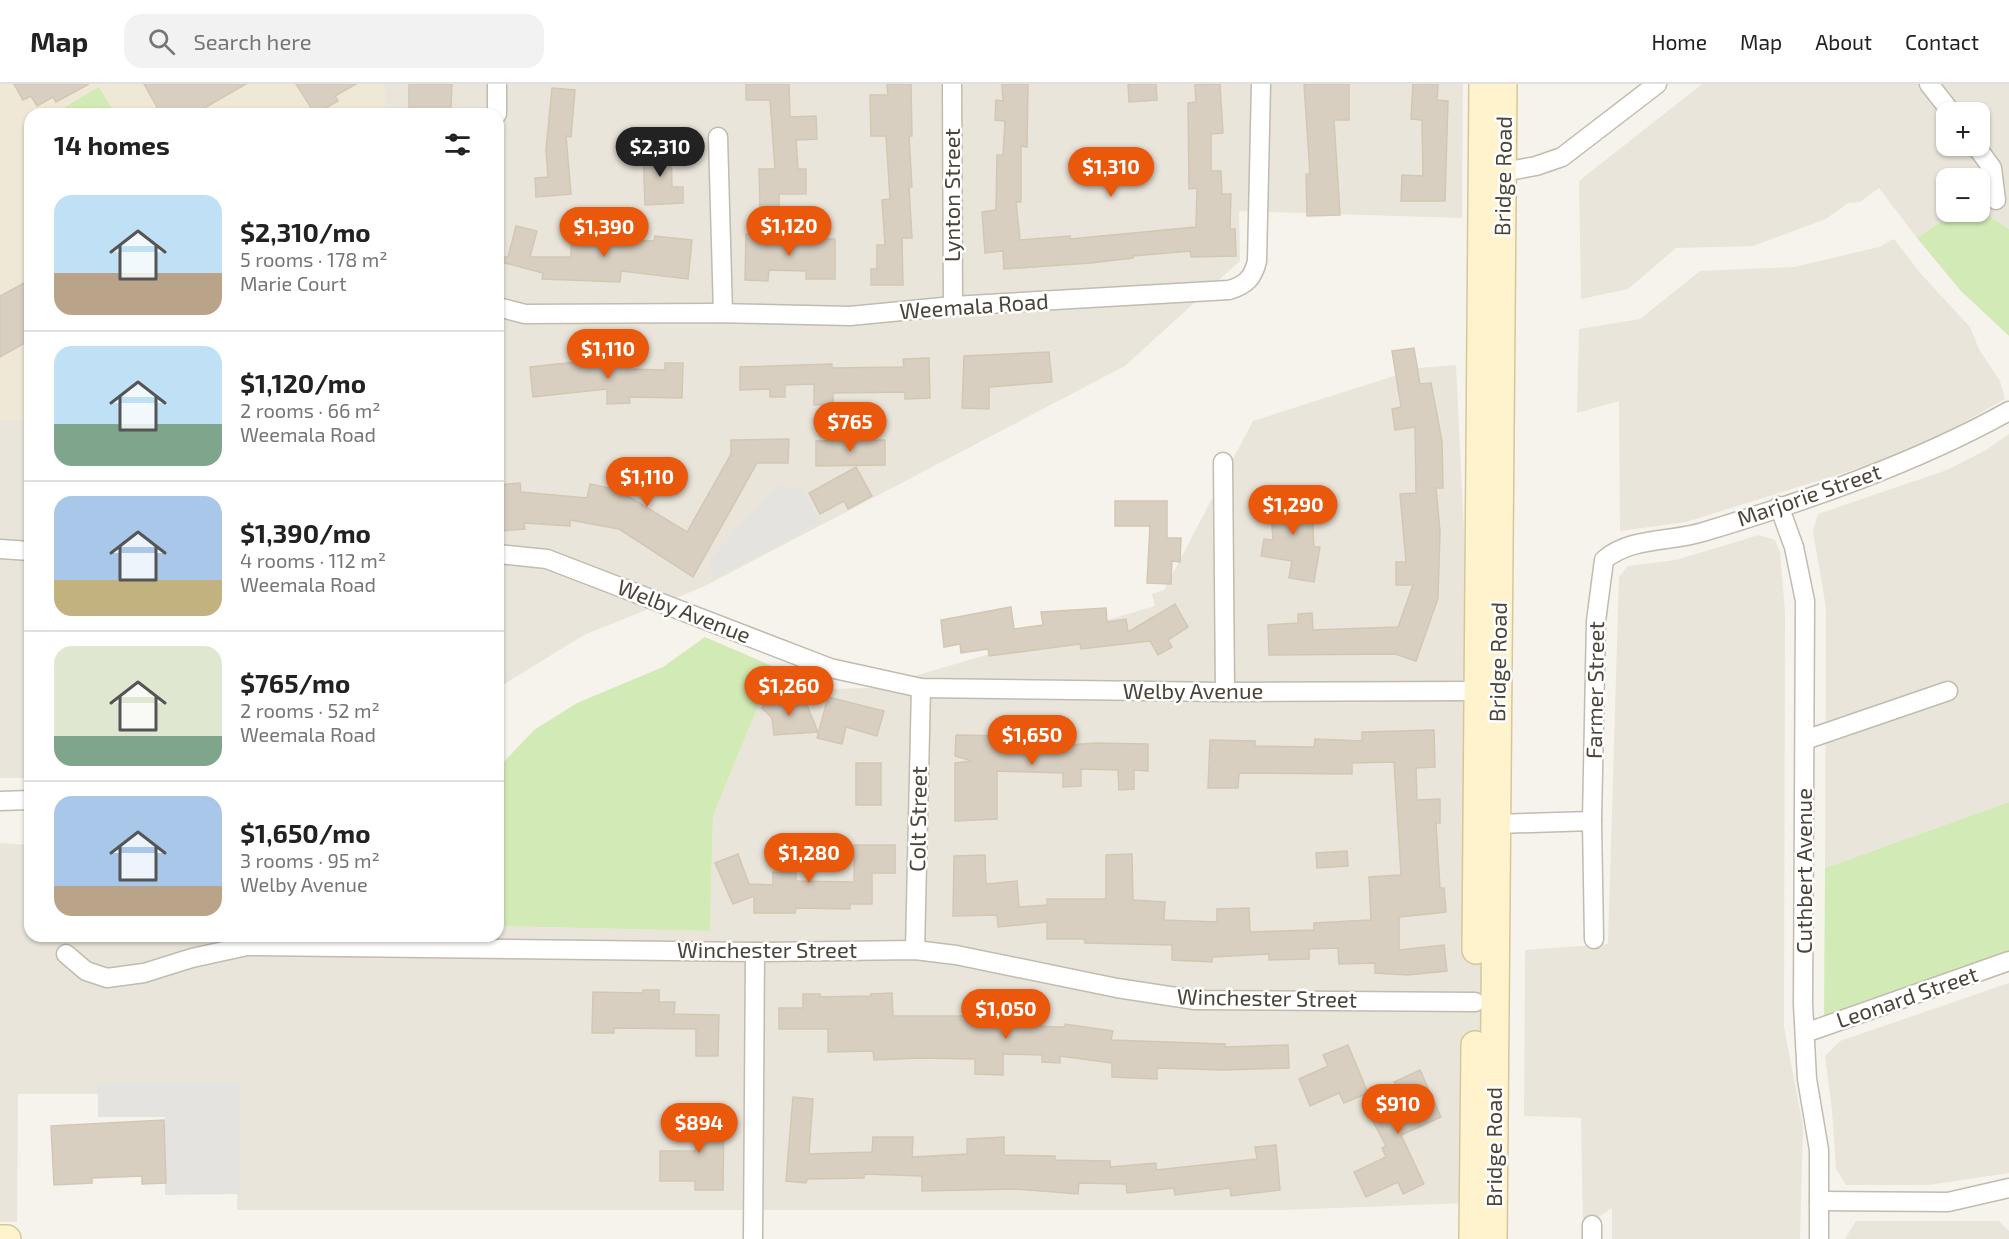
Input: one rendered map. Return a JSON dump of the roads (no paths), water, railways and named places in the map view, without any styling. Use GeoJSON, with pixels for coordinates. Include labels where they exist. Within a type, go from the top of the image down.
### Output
{"type":"FeatureCollection","features":[{"type":"Feature","properties":{"kind":"main road","name":"Bridge Road"},"geometry":{"type":"LineString","coordinates":[[1483,84],[1492,174],[1485,1002],[1493,1239]]}},
{"type":"Feature","properties":{"kind":"main road","name":"Bridge Road"},"geometry":{"type":"LineString","coordinates":[[1492,174],[1503,84]]}},
{"type":"Feature","properties":{"kind":"main road","name":"Bridge Road"},"geometry":{"type":"LineString","coordinates":[[1473,1239],[1496,824],[1488,691]]}},
{"type":"Feature","properties":{"kind":"main road"},"geometry":{"type":"LineString","coordinates":[[0,1239],[7,1239]]}},
{"type":"Feature","properties":{"kind":"street"},"geometry":{"type":"LineString","coordinates":[[497,108],[498,84]]}},
{"type":"Feature","properties":{"kind":"street","name":"Lynton Street"},"geometry":{"type":"LineString","coordinates":[[952,84],[953,306]]}},
{"type":"Feature","properties":{"kind":"street","name":"Weemala Road"},"geometry":{"type":"LineString","coordinates":[[504,309],[525,314],[723,313],[850,316],[953,306],[1229,290],[1244,285],[1254,272],[1260,244],[1262,84]]}},
{"type":"Feature","properties":{"kind":"street"},"geometry":{"type":"LineString","coordinates":[[1492,174],[1536,166],[1562,157],[1657,84]]}},
{"type":"Feature","properties":{"kind":"street"},"geometry":{"type":"LineString","coordinates":[[1929,84],[1943,102]]}},
{"type":"Feature","properties":{"kind":"street"},"geometry":{"type":"LineString","coordinates":[[718,137],[723,313]]}},
{"type":"Feature","properties":{"kind":"street"},"geometry":{"type":"LineString","coordinates":[[1983,156],[1992,168],[1996,200]]}},
{"type":"Feature","properties":{"kind":"street","name":"Marjorie Street"},"geometry":{"type":"LineString","coordinates":[[1604,560],[1624,546],[1701,533],[1917,458],[2009,411]]}},
{"type":"Feature","properties":{"kind":"street"},"geometry":{"type":"LineString","coordinates":[[1223,462],[1225,692]]}},
{"type":"Feature","properties":{"kind":"street","name":"Cuthbert Avenue"},"geometry":{"type":"LineString","coordinates":[[1779,506],[1794,548],[1805,601],[1805,1033],[1807,1079],[1819,1150],[1819,1239]]}},
{"type":"Feature","properties":{"kind":"street"},"geometry":{"type":"LineString","coordinates":[[0,549],[24,551]]}},
{"type":"Feature","properties":{"kind":"street","name":"Welby Avenue"},"geometry":{"type":"LineString","coordinates":[[504,555],[546,559],[830,668],[921,688],[1225,692],[1488,691]]}},
{"type":"Feature","properties":{"kind":"street","name":"Farmer Street"},"geometry":{"type":"LineString","coordinates":[[1594,939],[1592,821],[1597,601],[1604,560]]}},
{"type":"Feature","properties":{"kind":"street","name":"Colt Street"},"geometry":{"type":"LineString","coordinates":[[915,950],[921,688]]}},
{"type":"Feature","properties":{"kind":"street"},"geometry":{"type":"LineString","coordinates":[[1805,740],[1948,691]]}},
{"type":"Feature","properties":{"kind":"street"},"geometry":{"type":"LineString","coordinates":[[0,801],[24,800]]}},
{"type":"Feature","properties":{"kind":"street"},"geometry":{"type":"LineString","coordinates":[[1496,824],[1592,821]]}},
{"type":"Feature","properties":{"kind":"street","name":"Winchester Street"},"geometry":{"type":"LineString","coordinates":[[66,954],[86,971],[107,978],[144,972],[192,958],[247,946],[755,952],[915,950],[956,955],[1117,988],[1195,1000],[1485,1002]]}},
{"type":"Feature","properties":{"kind":"street"},"geometry":{"type":"LineString","coordinates":[[753,1239],[755,952]]}},
{"type":"Feature","properties":{"kind":"street","name":"Leonard Street"},"geometry":{"type":"LineString","coordinates":[[1805,1033],[2009,961]]}},
{"type":"Feature","properties":{"kind":"street"},"geometry":{"type":"LineString","coordinates":[[1819,1201],[1948,1202],[2009,1188]]}}]}
